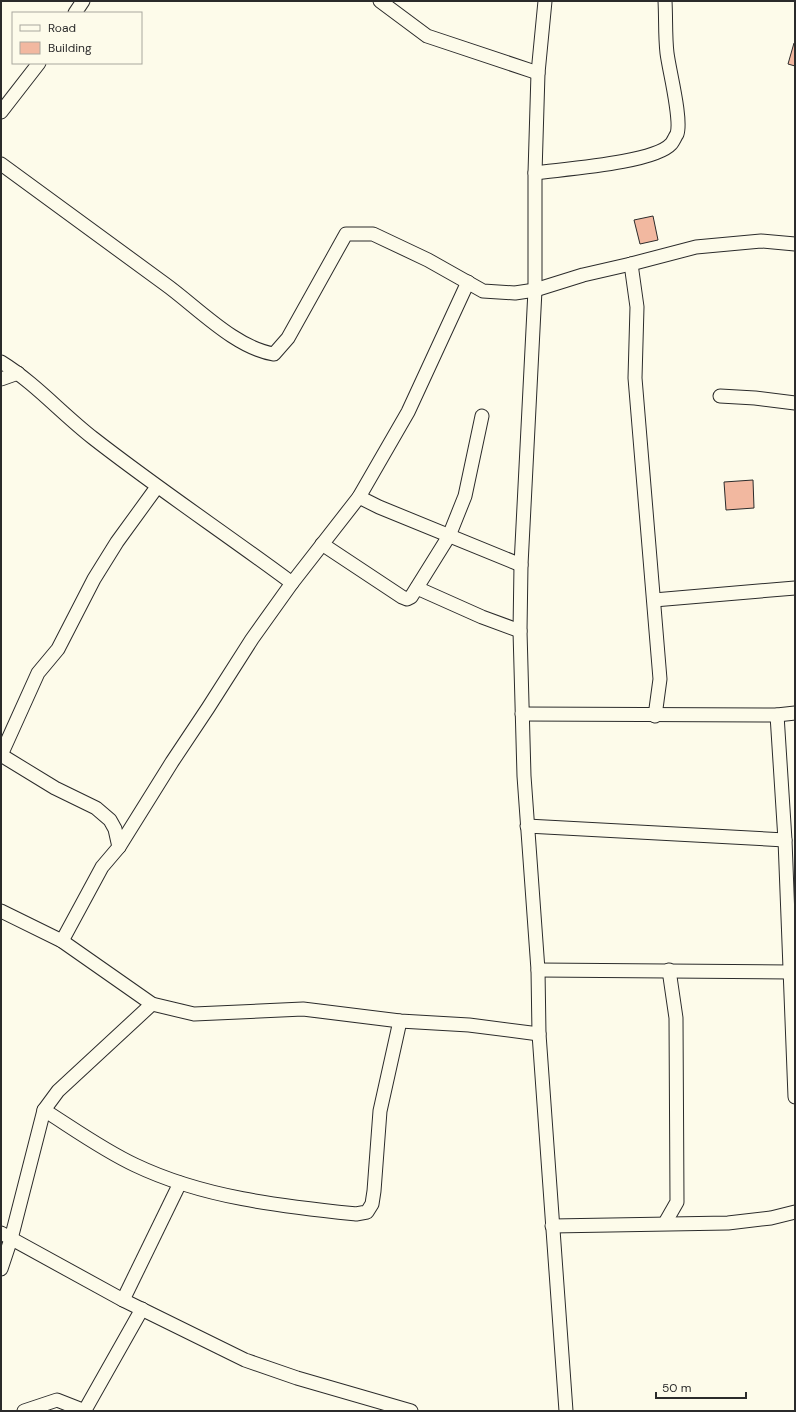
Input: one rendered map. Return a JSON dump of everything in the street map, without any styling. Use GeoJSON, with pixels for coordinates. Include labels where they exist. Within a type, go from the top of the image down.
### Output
{"type":"FeatureCollection","features":[{"type":"Feature","properties":{"kind":"street"},"geometry":{"type":"LineString","coordinates":[[77,12],[83,1]]}},
{"type":"Feature","properties":{"kind":"street"},"geometry":{"type":"LineString","coordinates":[[380,1],[427,36],[538,73]]}},
{"type":"Feature","properties":{"kind":"street"},"geometry":{"type":"LineString","coordinates":[[545,1],[538,73],[535,173],[535,290],[521,565],[520,631],[527,826],[538,970],[539,1034],[566,1411]]}},
{"type":"Feature","properties":{"kind":"street"},"geometry":{"type":"LineString","coordinates":[[535,173],[612,163],[641,157],[659,152],[670,144],[677,132],[677,126],[676,106],[667,52],[665,1]]}},
{"type":"Feature","properties":{"kind":"street"},"geometry":{"type":"LineString","coordinates":[[1,112],[37,64]]}},
{"type":"Feature","properties":{"kind":"street"},"geometry":{"type":"LineString","coordinates":[[1,164],[188,301],[231,335],[263,352],[274,354],[288,338],[346,234],[373,234],[428,260],[483,290],[515,293],[535,290],[583,275],[696,247],[761,242],[795,244]]}},
{"type":"Feature","properties":{"kind":"street"},"geometry":{"type":"LineString","coordinates":[[631,264],[637,307],[635,378],[660,680],[655,716]]}},
{"type":"Feature","properties":{"kind":"street"},"geometry":{"type":"LineString","coordinates":[[62,941],[102,867],[119,846],[252,639],[292,583],[359,497],[408,412],[431,359],[468,282]]}},
{"type":"Feature","properties":{"kind":"street"},"geometry":{"type":"LineString","coordinates":[[1,362],[18,373],[91,436],[157,487],[217,527],[292,583]]}},
{"type":"Feature","properties":{"kind":"street"},"geometry":{"type":"LineString","coordinates":[[1,379],[18,373]]}},
{"type":"Feature","properties":{"kind":"street"},"geometry":{"type":"LineString","coordinates":[[720,396],[755,398],[795,403]]}},
{"type":"Feature","properties":{"kind":"street"},"geometry":{"type":"LineString","coordinates":[[322,544],[402,597],[407,599],[411,597],[449,536],[465,496],[482,416]]}},
{"type":"Feature","properties":{"kind":"street"},"geometry":{"type":"LineString","coordinates":[[119,846],[110,820],[96,808],[55,788],[1,755],[38,673],[58,649],[94,579],[117,542],[157,487]]}},
{"type":"Feature","properties":{"kind":"street"},"geometry":{"type":"LineString","coordinates":[[359,497],[379,508],[521,565]]}},
{"type":"Feature","properties":{"kind":"street"},"geometry":{"type":"LineString","coordinates":[[416,588],[482,617],[520,631]]}},
{"type":"Feature","properties":{"kind":"street"},"geometry":{"type":"LineString","coordinates":[[654,600],[795,588]]}},
{"type":"Feature","properties":{"kind":"street"},"geometry":{"type":"LineString","coordinates":[[522,714],[655,716],[777,715],[795,713]]}},
{"type":"Feature","properties":{"kind":"street"},"geometry":{"type":"LineString","coordinates":[[777,715],[792,939],[790,972],[795,1097]]}},
{"type":"Feature","properties":{"kind":"street"},"geometry":{"type":"LineString","coordinates":[[527,826],[785,840]]}},
{"type":"Feature","properties":{"kind":"street"},"geometry":{"type":"LineString","coordinates":[[1,911],[62,941],[152,1004],[194,1014],[303,1009],[400,1021],[469,1025],[539,1034]]}},
{"type":"Feature","properties":{"kind":"street"},"geometry":{"type":"LineString","coordinates":[[538,970],[790,972]]}},
{"type":"Feature","properties":{"kind":"street"},"geometry":{"type":"LineString","coordinates":[[665,1223],[677,1202],[676,1018],[669,970]]}},
{"type":"Feature","properties":{"kind":"street"},"geometry":{"type":"LineString","coordinates":[[1,1269],[6,1236],[44,1110],[58,1091],[152,1004]]}},
{"type":"Feature","properties":{"kind":"street"},"geometry":{"type":"LineString","coordinates":[[44,1110],[106,1150],[135,1165],[180,1183],[246,1200],[356,1214],[367,1212],[372,1204],[374,1191],[380,1111],[400,1021]]}},
{"type":"Feature","properties":{"kind":"street"},"geometry":{"type":"LineString","coordinates":[[123,1300],[180,1183]]}},
{"type":"Feature","properties":{"kind":"street"},"geometry":{"type":"LineString","coordinates":[[677,1202],[692,1224]]}},
{"type":"Feature","properties":{"kind":"street"},"geometry":{"type":"LineString","coordinates":[[552,1226],[728,1223],[771,1218],[795,1212]]}},
{"type":"Feature","properties":{"kind":"street"},"geometry":{"type":"LineString","coordinates":[[6,1236],[142,1310],[245,1360],[297,1378],[411,1411]]}},
{"type":"Feature","properties":{"kind":"street"},"geometry":{"type":"LineString","coordinates":[[24,1411],[57,1400],[85,1411],[142,1310]]}},
{"type":"Feature","properties":{"kind":"building"},"geometry":{"type":"Polygon","coordinates":[[[795,43],[795,66],[788,64],[795,43]]]}},
{"type":"Feature","properties":{"kind":"building"},"geometry":{"type":"Polygon","coordinates":[[[653,216],[658,240],[640,244],[634,220],[653,216]]]}},
{"type":"Feature","properties":{"kind":"building"},"geometry":{"type":"Polygon","coordinates":[[[753,480],[754,508],[726,510],[724,482],[753,480]]]}}]}
